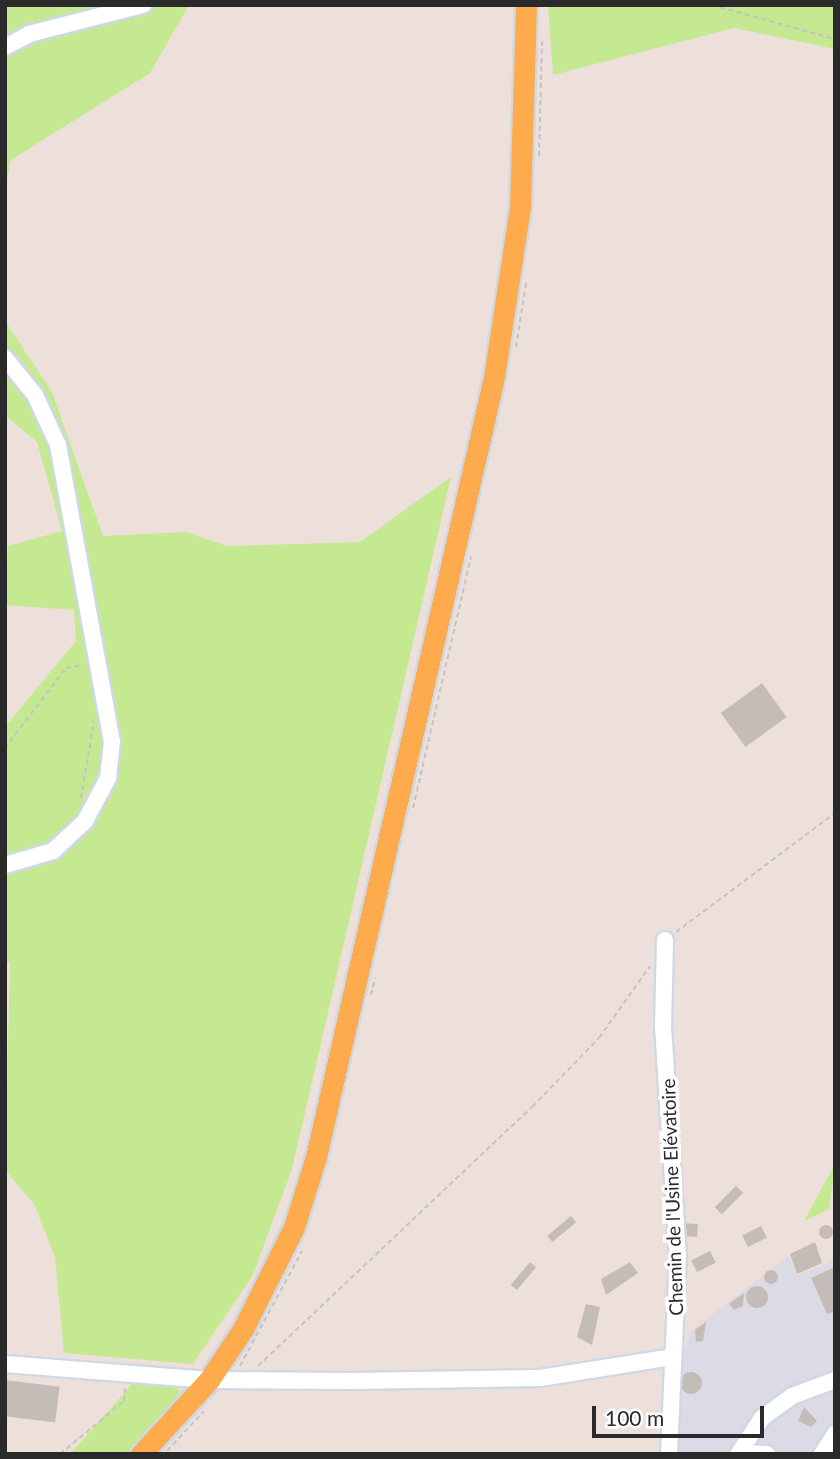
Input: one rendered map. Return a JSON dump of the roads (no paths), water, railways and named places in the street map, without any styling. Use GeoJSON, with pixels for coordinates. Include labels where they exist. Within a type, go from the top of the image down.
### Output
{"type":"FeatureCollection","features":[{"type":"Feature","properties":{"kind":"main road"},"geometry":{"type":"LineString","coordinates":[[141,1454],[209,1380],[255,1308],[294,1227],[327,1113],[494,377],[520,207],[526,5]]}},
{"type":"Feature","properties":{"kind":"street"},"geometry":{"type":"LineString","coordinates":[[5,47],[29,34],[143,5]]}},
{"type":"Feature","properties":{"kind":"street"},"geometry":{"type":"LineString","coordinates":[[5,358],[35,396],[58,445],[112,741],[108,778],[85,821],[53,851],[5,865]]}},
{"type":"Feature","properties":{"kind":"street","name":"Chemin de l'Usine Elévatoire"},"geometry":{"type":"LineString","coordinates":[[665,940],[663,1014],[678,1255],[669,1454]]}},
{"type":"Feature","properties":{"kind":"street"},"geometry":{"type":"LineString","coordinates":[[5,1364],[242,1381],[540,1378],[673,1357]]}},
{"type":"Feature","properties":{"kind":"street"},"geometry":{"type":"LineString","coordinates":[[767,1454],[739,1453],[762,1418],[792,1396],[835,1380]]}},
{"type":"Feature","properties":{"kind":"street"},"geometry":{"type":"LineString","coordinates":[[822,1454],[835,1434]]}}]}
